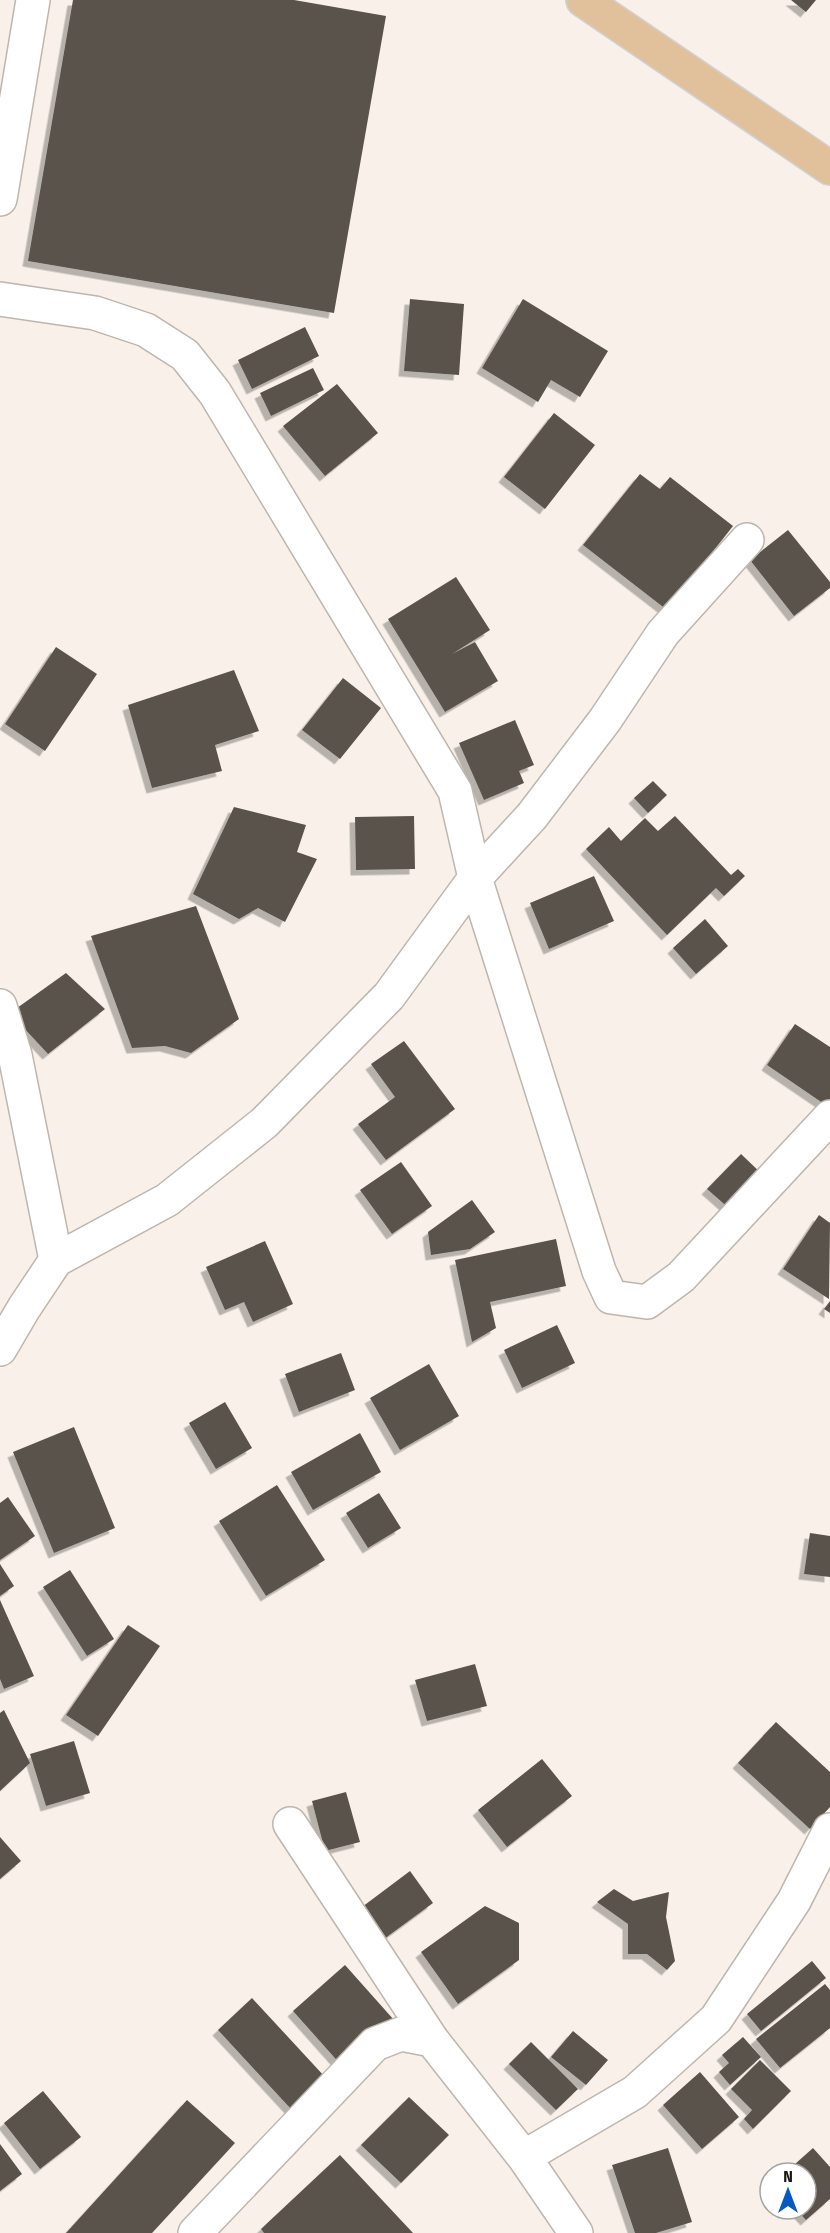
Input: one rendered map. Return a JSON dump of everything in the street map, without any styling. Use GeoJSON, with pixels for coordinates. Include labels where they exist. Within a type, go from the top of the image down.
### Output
{"type":"FeatureCollection","features":[{"type":"Feature","properties":{"kind":"main road"},"geometry":{"type":"LineString","coordinates":[[583,0],[827,158]]}},
{"type":"Feature","properties":{"kind":"street"},"geometry":{"type":"LineString","coordinates":[[0,199],[8,98],[33,0]]}},
{"type":"Feature","properties":{"kind":"street"},"geometry":{"type":"LineString","coordinates":[[0,299],[95,313],[146,330],[185,356],[215,393],[455,791],[475,878],[599,1271],[611,1297],[647,1302],[681,1277],[830,1117]]}},
{"type":"Feature","properties":{"kind":"street"},"geometry":{"type":"LineString","coordinates":[[0,1349],[56,1260],[167,1200],[264,1123],[389,996],[475,878],[532,816],[604,720],[663,633],[747,540]]}},
{"type":"Feature","properties":{"kind":"street"},"geometry":{"type":"LineString","coordinates":[[0,1006],[15,1055],[56,1260]]}},
{"type":"Feature","properties":{"kind":"street"},"geometry":{"type":"LineString","coordinates":[[290,1824],[432,2040],[524,2157],[576,2233]]}},
{"type":"Feature","properties":{"kind":"street"},"geometry":{"type":"LineString","coordinates":[[524,2157],[635,2092],[716,2019],[794,1901],[830,1830]]}},
{"type":"Feature","properties":{"kind":"street"},"geometry":{"type":"LineString","coordinates":[[195,2233],[375,2044],[401,2034],[432,2040]]}},
{"type":"Feature","properties":{"kind":"building"},"geometry":{"type":"Polygon","coordinates":[[[73,0],[294,0],[386,16],[334,313],[28,261],[73,0]]]}},
{"type":"Feature","properties":{"kind":"building"},"geometry":{"type":"Polygon","coordinates":[[[791,0],[816,0],[806,12],[791,0]]]}},
{"type":"Feature","properties":{"kind":"building"},"geometry":{"type":"Polygon","coordinates":[[[410,299],[464,304],[459,375],[404,371],[410,299]]]}},
{"type":"Feature","properties":{"kind":"building"},"geometry":{"type":"Polygon","coordinates":[[[523,299],[608,351],[580,397],[551,380],[538,402],[482,368],[523,299]]]}},
{"type":"Feature","properties":{"kind":"building"},"geometry":{"type":"Polygon","coordinates":[[[305,327],[319,356],[252,389],[238,360],[305,327]]]}},
{"type":"Feature","properties":{"kind":"building"},"geometry":{"type":"Polygon","coordinates":[[[313,368],[324,390],[271,416],[260,393],[313,368]]]}},
{"type":"Feature","properties":{"kind":"building"},"geometry":{"type":"Polygon","coordinates":[[[337,384],[378,433],[325,476],[283,426],[337,384]]]}},
{"type":"Feature","properties":{"kind":"building"},"geometry":{"type":"Polygon","coordinates":[[[554,413],[595,445],[545,509],[504,477],[554,413]]]}},
{"type":"Feature","properties":{"kind":"building"},"geometry":{"type":"Polygon","coordinates":[[[640,474],[660,489],[670,477],[733,526],[667,610],[583,545],[640,474]]]}},
{"type":"Feature","properties":{"kind":"building"},"geometry":{"type":"Polygon","coordinates":[[[788,530],[830,582],[830,588],[794,616],[750,560],[788,530]]]}},
{"type":"Feature","properties":{"kind":"building"},"geometry":{"type":"Polygon","coordinates":[[[456,577],[490,630],[452,654],[475,642],[498,681],[445,712],[388,619],[456,577]]]}},
{"type":"Feature","properties":{"kind":"building"},"geometry":{"type":"Polygon","coordinates":[[[56,647],[97,674],[45,751],[5,724],[56,647]]]}},
{"type":"Feature","properties":{"kind":"building"},"geometry":{"type":"Polygon","coordinates":[[[234,670],[259,731],[215,745],[222,771],[152,788],[128,705],[234,670]]]}},
{"type":"Feature","properties":{"kind":"building"},"geometry":{"type":"Polygon","coordinates":[[[343,678],[381,708],[340,759],[302,730],[343,678]]]}},
{"type":"Feature","properties":{"kind":"building"},"geometry":{"type":"Polygon","coordinates":[[[515,720],[534,765],[519,771],[524,783],[484,800],[459,743],[515,720]]]}},
{"type":"Feature","properties":{"kind":"building"},"geometry":{"type":"Polygon","coordinates":[[[653,781],[667,795],[648,813],[634,798],[653,781]]]}},
{"type":"Feature","properties":{"kind":"building"},"geometry":{"type":"Polygon","coordinates":[[[234,807],[306,825],[297,852],[317,859],[285,922],[258,908],[239,919],[193,894],[234,807]]]}},
{"type":"Feature","properties":{"kind":"building"},"geometry":{"type":"Polygon","coordinates":[[[414,816],[415,869],[356,870],[355,817],[414,816]]]}},
{"type":"Feature","properties":{"kind":"building"},"geometry":{"type":"Polygon","coordinates":[[[675,816],[731,875],[738,869],[745,876],[724,896],[716,888],[667,935],[586,849],[609,827],[621,841],[645,818],[658,831],[675,816]]]}},
{"type":"Feature","properties":{"kind":"building"},"geometry":{"type":"Polygon","coordinates":[[[594,876],[614,921],[549,949],[530,903],[594,876]]]}},
{"type":"Feature","properties":{"kind":"building"},"geometry":{"type":"Polygon","coordinates":[[[196,906],[239,1019],[191,1053],[165,1046],[132,1048],[91,936],[196,906]]]}},
{"type":"Feature","properties":{"kind":"building"},"geometry":{"type":"Polygon","coordinates":[[[705,919],[728,946],[696,974],[673,948],[705,919]]]}},
{"type":"Feature","properties":{"kind":"building"},"geometry":{"type":"Polygon","coordinates":[[[66,973],[105,1009],[48,1054],[10,1013],[66,973]]]}},
{"type":"Feature","properties":{"kind":"building"},"geometry":{"type":"Polygon","coordinates":[[[795,1024],[830,1047],[830,1108],[767,1065],[795,1024]]]}},
{"type":"Feature","properties":{"kind":"building"},"geometry":{"type":"Polygon","coordinates":[[[404,1041],[455,1109],[386,1160],[358,1124],[395,1097],[371,1064],[404,1041]]]}},
{"type":"Feature","properties":{"kind":"building"},"geometry":{"type":"Polygon","coordinates":[[[741,1154],[764,1176],[731,1210],[707,1189],[741,1154]]]}},
{"type":"Feature","properties":{"kind":"building"},"geometry":{"type":"Polygon","coordinates":[[[401,1162],[432,1206],[392,1234],[360,1190],[401,1162]]]}},
{"type":"Feature","properties":{"kind":"building"},"geometry":{"type":"Polygon","coordinates":[[[472,1200],[495,1232],[470,1249],[431,1255],[428,1232],[472,1200]]]}},
{"type":"Feature","properties":{"kind":"building"},"geometry":{"type":"Polygon","coordinates":[[[819,1215],[830,1223],[829,1299],[783,1269],[819,1215]]]}},
{"type":"Feature","properties":{"kind":"building"},"geometry":{"type":"Polygon","coordinates":[[[556,1239],[566,1286],[490,1302],[496,1328],[472,1342],[455,1260],[556,1239]]]}},
{"type":"Feature","properties":{"kind":"building"},"geometry":{"type":"Polygon","coordinates":[[[265,1241],[293,1304],[253,1322],[244,1302],[225,1310],[206,1267],[265,1241]]]}},
{"type":"Feature","properties":{"kind":"building"},"geometry":{"type":"Polygon","coordinates":[[[830,1301],[830,1313],[824,1309],[830,1301]]]}},
{"type":"Feature","properties":{"kind":"building"},"geometry":{"type":"Polygon","coordinates":[[[557,1325],[575,1363],[522,1388],[504,1350],[557,1325]]]}},
{"type":"Feature","properties":{"kind":"building"},"geometry":{"type":"Polygon","coordinates":[[[341,1353],[355,1390],[299,1412],[285,1374],[341,1353]]]}},
{"type":"Feature","properties":{"kind":"building"},"geometry":{"type":"Polygon","coordinates":[[[429,1364],[459,1416],[400,1450],[370,1398],[429,1364]]]}},
{"type":"Feature","properties":{"kind":"building"},"geometry":{"type":"Polygon","coordinates":[[[225,1402],[252,1448],[216,1469],[189,1423],[225,1402]]]}},
{"type":"Feature","properties":{"kind":"building"},"geometry":{"type":"Polygon","coordinates":[[[74,1427],[115,1528],[54,1553],[13,1452],[74,1427]]]}},
{"type":"Feature","properties":{"kind":"building"},"geometry":{"type":"Polygon","coordinates":[[[360,1433],[381,1472],[313,1510],[291,1472],[360,1433]]]}},
{"type":"Feature","properties":{"kind":"building"},"geometry":{"type":"Polygon","coordinates":[[[277,1485],[325,1560],[266,1596],[219,1521],[277,1485]]]}},
{"type":"Feature","properties":{"kind":"building"},"geometry":{"type":"Polygon","coordinates":[[[379,1493],[401,1528],[368,1548],[346,1513],[379,1493]]]}},
{"type":"Feature","properties":{"kind":"building"},"geometry":{"type":"Polygon","coordinates":[[[8,1497],[35,1536],[0,1560],[0,1503],[8,1497]]]}},
{"type":"Feature","properties":{"kind":"building"},"geometry":{"type":"Polygon","coordinates":[[[810,1533],[830,1536],[830,1577],[804,1574],[810,1533]]]}},
{"type":"Feature","properties":{"kind":"building"},"geometry":{"type":"Polygon","coordinates":[[[0,1564],[14,1586],[0,1596],[0,1564]]]}},
{"type":"Feature","properties":{"kind":"building"},"geometry":{"type":"Polygon","coordinates":[[[70,1570],[114,1639],[87,1656],[43,1587],[70,1570]]]}},
{"type":"Feature","properties":{"kind":"building"},"geometry":{"type":"Polygon","coordinates":[[[0,1600],[34,1676],[4,1689],[0,1679],[0,1600]]]}},
{"type":"Feature","properties":{"kind":"building"},"geometry":{"type":"Polygon","coordinates":[[[128,1625],[160,1646],[98,1736],[66,1715],[128,1625]]]}},
{"type":"Feature","properties":{"kind":"building"},"geometry":{"type":"Polygon","coordinates":[[[475,1664],[487,1706],[427,1721],[415,1680],[475,1664]]]}},
{"type":"Feature","properties":{"kind":"building"},"geometry":{"type":"Polygon","coordinates":[[[4,1710],[30,1763],[0,1791],[0,1713],[4,1710]]]}},
{"type":"Feature","properties":{"kind":"building"},"geometry":{"type":"Polygon","coordinates":[[[776,1722],[830,1772],[830,1807],[810,1829],[738,1763],[776,1722]]]}},
{"type":"Feature","properties":{"kind":"building"},"geometry":{"type":"Polygon","coordinates":[[[74,1741],[90,1793],[46,1806],[30,1754],[74,1741]]]}},
{"type":"Feature","properties":{"kind":"building"},"geometry":{"type":"Polygon","coordinates":[[[542,1759],[572,1796],[507,1847],[478,1810],[542,1759]]]}},
{"type":"Feature","properties":{"kind":"building"},"geometry":{"type":"Polygon","coordinates":[[[346,1792],[360,1842],[325,1851],[312,1801],[346,1792]]]}},
{"type":"Feature","properties":{"kind":"building"},"geometry":{"type":"Polygon","coordinates":[[[0,1837],[21,1861],[0,1879],[0,1837]]]}},
{"type":"Feature","properties":{"kind":"building"},"geometry":{"type":"Polygon","coordinates":[[[410,1871],[433,1903],[384,1939],[362,1907],[410,1871]]]}},
{"type":"Feature","properties":{"kind":"building"},"geometry":{"type":"Polygon","coordinates":[[[614,1889],[633,1901],[669,1892],[666,1917],[675,1961],[667,1970],[647,1954],[628,1954],[628,1924],[597,1902],[614,1889]]]}},
{"type":"Feature","properties":{"kind":"building"},"geometry":{"type":"Polygon","coordinates":[[[485,1906],[519,1923],[519,1960],[458,2004],[421,1952],[485,1906]]]}},
{"type":"Feature","properties":{"kind":"building"},"geometry":{"type":"Polygon","coordinates":[[[812,1961],[826,1978],[761,2031],[747,2014],[812,1961]]]}},
{"type":"Feature","properties":{"kind":"building"},"geometry":{"type":"Polygon","coordinates":[[[345,1965],[394,2020],[342,2066],[293,2011],[345,1965]]]}},
{"type":"Feature","properties":{"kind":"building"},"geometry":{"type":"Polygon","coordinates":[[[825,1984],[830,1990],[830,2028],[780,2068],[756,2039],[825,1984]]]}},
{"type":"Feature","properties":{"kind":"building"},"geometry":{"type":"Polygon","coordinates":[[[252,1998],[325,2077],[291,2109],[218,2030],[252,1998]]]}},
{"type":"Feature","properties":{"kind":"building"},"geometry":{"type":"Polygon","coordinates":[[[573,2031],[608,2060],[586,2085],[551,2057],[573,2031]]]}},
{"type":"Feature","properties":{"kind":"building"},"geometry":{"type":"Polygon","coordinates":[[[743,2037],[761,2057],[730,2085],[719,2072],[729,2063],[722,2055],[743,2037]]]}},
{"type":"Feature","properties":{"kind":"building"},"geometry":{"type":"Polygon","coordinates":[[[531,2042],[578,2089],[556,2110],[509,2064],[531,2042]]]}},
{"type":"Feature","properties":{"kind":"building"},"geometry":{"type":"Polygon","coordinates":[[[760,2060],[791,2091],[753,2129],[744,2119],[752,2110],[731,2089],[760,2060]]]}},
{"type":"Feature","properties":{"kind":"building"},"geometry":{"type":"Polygon","coordinates":[[[700,2072],[739,2117],[702,2149],[663,2105],[700,2072]]]}},
{"type":"Feature","properties":{"kind":"building"},"geometry":{"type":"Polygon","coordinates":[[[43,2091],[81,2137],[40,2169],[4,2123],[43,2091]]]}},
{"type":"Feature","properties":{"kind":"building"},"geometry":{"type":"Polygon","coordinates":[[[409,2097],[449,2135],[401,2183],[361,2145],[409,2097]]]}},
{"type":"Feature","properties":{"kind":"building"},"geometry":{"type":"Polygon","coordinates":[[[187,2100],[235,2143],[152,2233],[66,2233],[187,2100]]]}},
{"type":"Feature","properties":{"kind":"building"},"geometry":{"type":"Polygon","coordinates":[[[0,2144],[22,2174],[0,2191],[0,2144]]]}},
{"type":"Feature","properties":{"kind":"building"},"geometry":{"type":"Polygon","coordinates":[[[668,2148],[692,2222],[656,2233],[635,2233],[612,2165],[668,2148]]]}},
{"type":"Feature","properties":{"kind":"building"},"geometry":{"type":"Polygon","coordinates":[[[813,2148],[830,2167],[830,2199],[818,2210],[818,2161],[798,2161],[813,2148]]]}},
{"type":"Feature","properties":{"kind":"building"},"geometry":{"type":"Polygon","coordinates":[[[340,2155],[413,2233],[264,2233],[261,2229],[340,2155]]]}}]}
